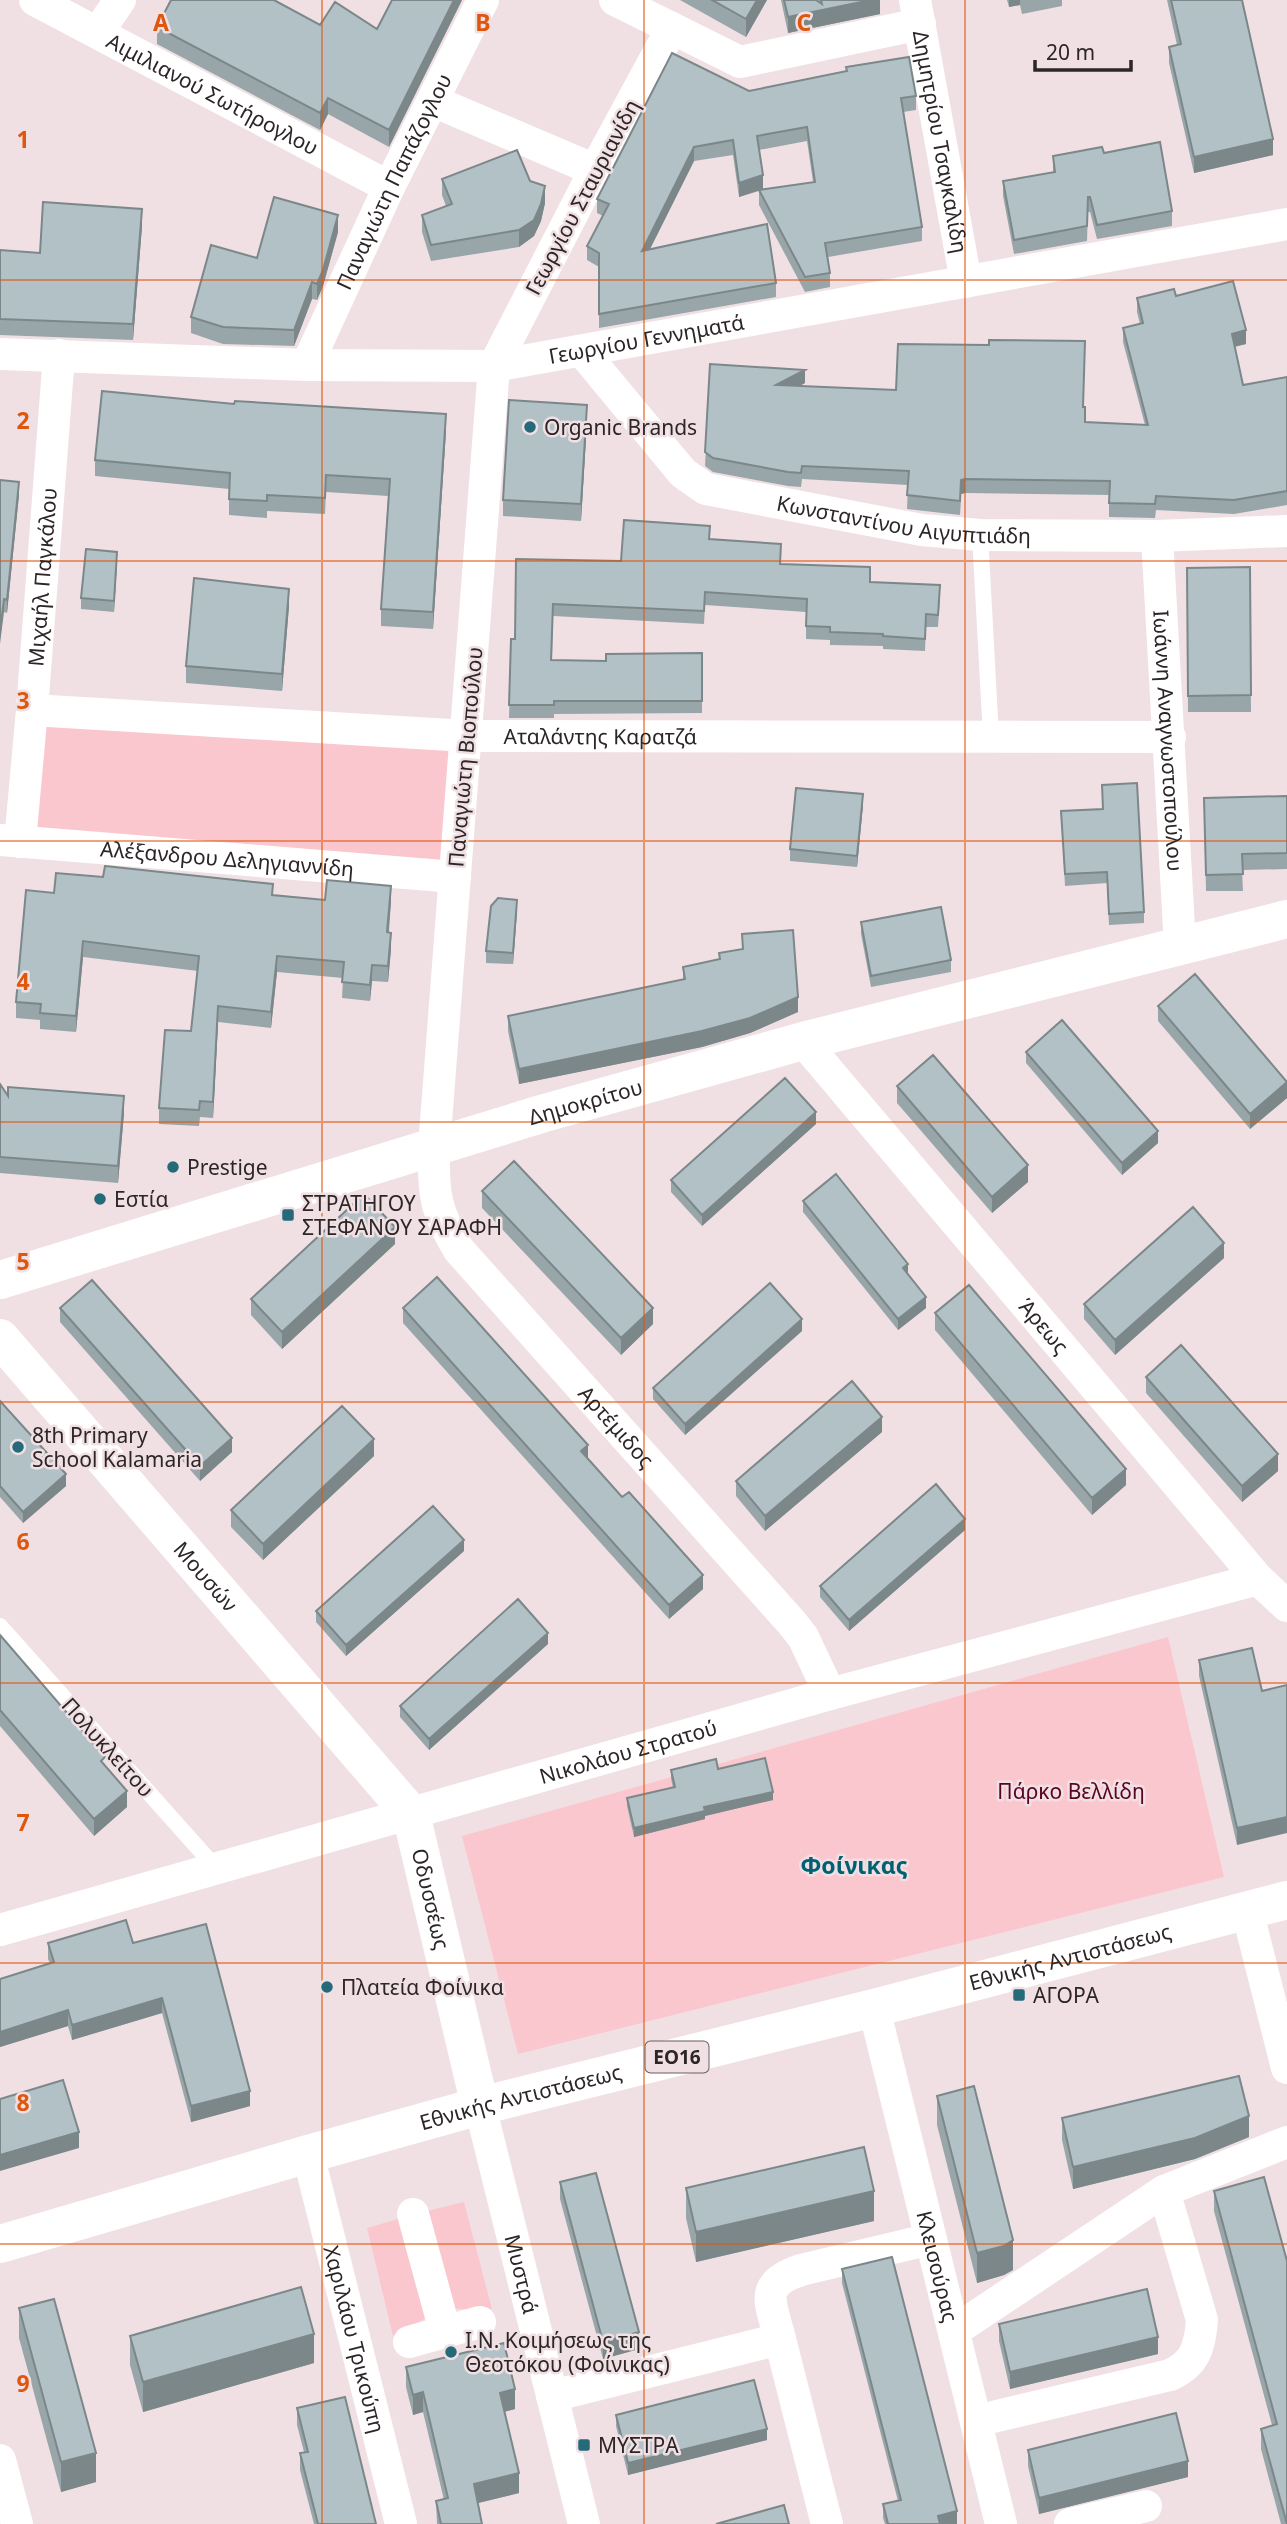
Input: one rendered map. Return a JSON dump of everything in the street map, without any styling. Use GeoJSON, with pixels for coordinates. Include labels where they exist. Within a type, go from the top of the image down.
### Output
{"type":"FeatureCollection","features":[{"type":"Feature","properties":{"kind":"main road","name":"Δημοκρίτου"},"geometry":{"type":"LineString","coordinates":[[0,1280],[541,1114],[803,1041],[1287,919]]}},
{"type":"Feature","properties":{"kind":"main road","name":"Μουσών"},"geometry":{"type":"LineString","coordinates":[[0,1338],[411,1814]]}},
{"type":"Feature","properties":{"kind":"main road","name":"Οδυσσέως"},"geometry":{"type":"LineString","coordinates":[[411,1814],[480,2106]]}},
{"type":"Feature","properties":{"kind":"main road","name":"Εθνικής Αντιστάσεως"},"geometry":{"type":"LineString","coordinates":[[0,2244],[480,2106],[874,2008],[1287,1900]]}},
{"type":"Feature","properties":{"kind":"street","name":"Αιμιλιανού Σωτήρογλου"},"geometry":{"type":"LineString","coordinates":[[36,0],[389,187]]}},
{"type":"Feature","properties":{"kind":"street"},"geometry":{"type":"LineString","coordinates":[[99,32],[120,0]]}},
{"type":"Feature","properties":{"kind":"street","name":"Παναγιώτη Παπάζογλου"},"geometry":{"type":"LineString","coordinates":[[307,365],[389,187],[483,0]]}},
{"type":"Feature","properties":{"kind":"street"},"geometry":{"type":"LineString","coordinates":[[615,0],[740,62],[918,12]]}},
{"type":"Feature","properties":{"kind":"street","name":"Δημητρίου Τσαγκαλίδη"},"geometry":{"type":"LineString","coordinates":[[918,12],[966,282]]}},
{"type":"Feature","properties":{"kind":"street","name":"Γεωργίου Σταυριανίδη"},"geometry":{"type":"LineString","coordinates":[[494,366],[672,28]]}},
{"type":"Feature","properties":{"kind":"street"},"geometry":{"type":"LineString","coordinates":[[433,101],[595,170]]}},
{"type":"Feature","properties":{"kind":"street","name":"Γεωργίου Γεννηματά"},"geometry":{"type":"LineString","coordinates":[[0,354],[307,365],[494,366],[1287,224]]}},
{"type":"Feature","properties":{"kind":"street","name":"Κωνσταντίνου Αιγυπτιάδη"},"geometry":{"type":"LineString","coordinates":[[582,351],[683,473],[706,489],[922,530],[980,535],[1157,536],[1287,531]]}},
{"type":"Feature","properties":{"kind":"street","name":"Μιχαήλ Παγκάλου"},"geometry":{"type":"LineString","coordinates":[[10,841],[32,710],[59,355]]}},
{"type":"Feature","properties":{"kind":"street","name":"Παναγιώτη Βιοπούλου"},"geometry":{"type":"LineString","coordinates":[[434,1148],[494,366]]}},
{"type":"Feature","properties":{"kind":"street","name":"Ιωάννη Αναγνωστοπούλου"},"geometry":{"type":"LineString","coordinates":[[1157,536],[1180,946]]}},
{"type":"Feature","properties":{"kind":"street","name":"Αταλάντης Καρατζά"},"geometry":{"type":"LineString","coordinates":[[32,710],[467,736],[1170,737]]}},
{"type":"Feature","properties":{"kind":"street","name":"Αλέξανδρου Δεληγιαννίδη"},"geometry":{"type":"LineString","coordinates":[[10,841],[455,877]]}},
{"type":"Feature","properties":{"kind":"street","name":"Άρεως"},"geometry":{"type":"LineString","coordinates":[[803,1041],[1258,1579],[1287,1606]]}},
{"type":"Feature","properties":{"kind":"street","name":"Αρτέμιδος"},"geometry":{"type":"LineString","coordinates":[[434,1148],[433,1186],[438,1211],[459,1250],[792,1623],[803,1637],[830,1694]]}},
{"type":"Feature","properties":{"kind":"street","name":"Νικολάου Στρατού"},"geometry":{"type":"LineString","coordinates":[[0,1930],[830,1694],[1258,1579]]}},
{"type":"Feature","properties":{"kind":"street"},"geometry":{"type":"LineString","coordinates":[[1247,1910],[1287,2068]]}},
{"type":"Feature","properties":{"kind":"street","name":"Κλεισούρας"},"geometry":{"type":"LineString","coordinates":[[874,2008],[1002,2524]]}},
{"type":"Feature","properties":{"kind":"street","name":"Μυστρά"},"geometry":{"type":"LineString","coordinates":[[480,2106],[584,2524]]}},
{"type":"Feature","properties":{"kind":"street"},"geometry":{"type":"LineString","coordinates":[[954,2330],[1164,2191],[1287,2142]]}},
{"type":"Feature","properties":{"kind":"street","name":"Χαριλάου Τρικούπη"},"geometry":{"type":"LineString","coordinates":[[308,2154],[401,2524]]}},
{"type":"Feature","properties":{"kind":"street"},"geometry":{"type":"LineString","coordinates":[[976,2421],[1170,2375],[1184,2369],[1193,2357],[1200,2339],[1202,2320],[1164,2191]]}},
{"type":"Feature","properties":{"kind":"street"},"geometry":{"type":"LineString","coordinates":[[413,2214],[445,2331]]}},
{"type":"Feature","properties":{"kind":"street"},"geometry":{"type":"LineString","coordinates":[[827,2524],[780,2339],[771,2295],[773,2285],[801,2270],[931,2239]]}},
{"type":"Feature","properties":{"kind":"street"},"geometry":{"type":"LineString","coordinates":[[409,2342],[480,2322]]}},
{"type":"Feature","properties":{"kind":"street"},"geometry":{"type":"LineString","coordinates":[[552,2396],[780,2339]]}},
{"type":"Feature","properties":{"kind":"street"},"geometry":{"type":"LineString","coordinates":[[0,2460],[17,2524]]}},
{"type":"Feature","properties":{"kind":"street"},"geometry":{"type":"LineString","coordinates":[[1070,2524],[1146,2506]]}},
{"type":"Feature","properties":{"kind":"lane"},"geometry":{"type":"LineString","coordinates":[[980,535],[990,737]]}},
{"type":"Feature","properties":{"kind":"lane","name":"Πολυκλείτου"},"geometry":{"type":"LineString","coordinates":[[0,1626],[216,1868]]}},
{"type":"Feature","properties":{"kind":"green space"},"geometry":{"type":"Polygon","coordinates":[[[44,719],[453,750],[446,862],[32,833],[44,719]]]}},
{"type":"Feature","properties":{"kind":"green space","name":"Πάρκο Βελλίδη"},"geometry":{"type":"Polygon","coordinates":[[[1168,1637],[1224,1877],[518,2054],[462,1836],[1168,1637]]]}},
{"type":"Feature","properties":{"kind":"green space"},"geometry":{"type":"Polygon","coordinates":[[[464,2202],[492,2309],[452,2309],[427,2211],[464,2202]]]}},
{"type":"Feature","properties":{"kind":"green space"},"geometry":{"type":"Polygon","coordinates":[[[405,2217],[430,2316],[393,2336],[367,2228],[405,2217]]]}},
{"type":"Feature","properties":{"kind":"building"},"geometry":{"type":"Polygon","coordinates":[[[171,0],[274,0],[320,25],[335,2],[377,29],[392,0],[454,0],[389,130],[328,98],[320,113],[157,27],[171,0]]]}},
{"type":"Feature","properties":{"kind":"building"},"geometry":{"type":"Polygon","coordinates":[[[712,0],[757,0],[746,19],[712,0]]]}},
{"type":"Feature","properties":{"kind":"building"},"geometry":{"type":"Polygon","coordinates":[[[784,0],[816,0],[822,4],[821,0],[871,0],[788,17],[784,0]]]}},
{"type":"Feature","properties":{"kind":"building"},"geometry":{"type":"Polygon","coordinates":[[[1171,0],[1242,0],[1273,139],[1194,157],[1169,47],[1181,44],[1171,0]]]}},
{"type":"Feature","properties":{"kind":"building"},"geometry":{"type":"Polygon","coordinates":[[[672,53],[749,91],[847,71],[846,67],[909,57],[916,96],[901,98],[922,227],[825,243],[830,273],[805,277],[759,190],[815,182],[807,127],[757,136],[763,175],[739,183],[733,140],[694,147],[642,251],[767,224],[776,283],[599,314],[599,253],[587,246],[609,204],[597,199],[672,53]]]}},
{"type":"Feature","properties":{"kind":"building"},"geometry":{"type":"Polygon","coordinates":[[[1160,142],[1172,211],[1097,225],[1088,197],[1087,226],[1014,240],[1003,181],[1055,172],[1053,156],[1102,147],[1104,153],[1160,142]]]}},
{"type":"Feature","properties":{"kind":"building"},"geometry":{"type":"Polygon","coordinates":[[[517,150],[530,181],[545,186],[534,220],[519,230],[431,245],[422,215],[452,204],[442,179],[517,150]]]}},
{"type":"Feature","properties":{"kind":"building"},"geometry":{"type":"Polygon","coordinates":[[[274,197],[338,215],[323,270],[317,284],[312,282],[294,330],[223,327],[191,317],[211,245],[257,258],[274,197]]]}},
{"type":"Feature","properties":{"kind":"building"},"geometry":{"type":"Polygon","coordinates":[[[43,202],[142,209],[133,324],[0,319],[0,250],[40,253],[43,202]]]}},
{"type":"Feature","properties":{"kind":"building"},"geometry":{"type":"Polygon","coordinates":[[[1233,281],[1246,330],[1232,334],[1243,385],[1287,377],[1287,491],[1234,500],[1156,496],[1155,504],[1109,503],[1110,481],[965,479],[961,480],[960,501],[907,495],[909,471],[802,466],[801,473],[788,472],[713,458],[705,452],[710,364],[805,370],[776,385],[896,390],[898,344],[989,345],[989,340],[1085,341],[1085,422],[1148,425],[1123,328],[1143,323],[1137,298],[1174,289],[1176,296],[1233,281]]]}},
{"type":"Feature","properties":{"kind":"building"},"geometry":{"type":"Polygon","coordinates":[[[102,391],[234,404],[235,401],[446,414],[433,612],[381,609],[390,479],[326,475],[325,498],[267,495],[267,501],[229,499],[230,473],[95,460],[102,391]]]}},
{"type":"Feature","properties":{"kind":"building"},"geometry":{"type":"Polygon","coordinates":[[[509,400],[587,405],[581,504],[503,500],[509,400]]]}},
{"type":"Feature","properties":{"kind":"building"},"geometry":{"type":"Polygon","coordinates":[[[0,480],[19,482],[7,600],[4,599],[0,631],[0,480]]]}},
{"type":"Feature","properties":{"kind":"building"},"geometry":{"type":"Polygon","coordinates":[[[624,520],[710,526],[709,539],[781,544],[780,564],[870,567],[870,582],[940,585],[938,615],[926,614],[925,639],[830,632],[830,627],[806,626],[807,599],[705,592],[704,611],[553,604],[551,660],[606,661],[606,654],[702,653],[702,701],[554,701],[554,705],[509,705],[511,639],[515,639],[516,559],[621,561],[624,520]]]}},
{"type":"Feature","properties":{"kind":"building"},"geometry":{"type":"Polygon","coordinates":[[[86,549],[117,552],[114,601],[81,598],[86,549]]]}},
{"type":"Feature","properties":{"kind":"building"},"geometry":{"type":"Polygon","coordinates":[[[1250,567],[1251,695],[1188,696],[1187,568],[1250,567]]]}},
{"type":"Feature","properties":{"kind":"building"},"geometry":{"type":"Polygon","coordinates":[[[194,578],[289,589],[282,674],[186,666],[194,578]]]}},
{"type":"Feature","properties":{"kind":"building"},"geometry":{"type":"Polygon","coordinates":[[[1137,783],[1144,912],[1109,914],[1107,872],[1065,874],[1061,811],[1103,809],[1102,785],[1137,783]]]}},
{"type":"Feature","properties":{"kind":"building"},"geometry":{"type":"Polygon","coordinates":[[[796,788],[863,794],[857,856],[790,849],[796,788]]]}},
{"type":"Feature","properties":{"kind":"building"},"geometry":{"type":"Polygon","coordinates":[[[1287,796],[1287,853],[1242,854],[1243,874],[1206,875],[1204,798],[1287,796]]]}},
{"type":"Feature","properties":{"kind":"building"},"geometry":{"type":"Polygon","coordinates":[[[105,866],[273,884],[272,895],[325,900],[327,880],[391,886],[387,932],[391,933],[388,966],[372,965],[370,985],[342,982],[344,962],[277,956],[271,1012],[218,1006],[213,1102],[200,1101],[199,1110],[159,1108],[165,1030],[191,1031],[199,956],[83,941],[76,1016],[40,1013],[41,1004],[16,1002],[26,890],[54,893],[56,873],[103,877],[105,866]]]}},
{"type":"Feature","properties":{"kind":"building"},"geometry":{"type":"Polygon","coordinates":[[[498,898],[517,900],[513,953],[486,951],[491,906],[498,898]]]}},
{"type":"Feature","properties":{"kind":"building"},"geometry":{"type":"Polygon","coordinates":[[[941,907],[951,960],[871,976],[861,922],[941,907]]]}},
{"type":"Feature","properties":{"kind":"building"},"geometry":{"type":"Polygon","coordinates":[[[793,930],[798,997],[750,1018],[702,1031],[519,1069],[508,1016],[685,979],[683,967],[720,959],[719,953],[743,949],[742,934],[793,930]]]}},
{"type":"Feature","properties":{"kind":"building"},"geometry":{"type":"Polygon","coordinates":[[[1195,974],[1287,1082],[1250,1114],[1158,1006],[1195,974]]]}},
{"type":"Feature","properties":{"kind":"building"},"geometry":{"type":"Polygon","coordinates":[[[1062,1020],[1158,1131],[1122,1163],[1026,1052],[1062,1020]]]}},
{"type":"Feature","properties":{"kind":"building"},"geometry":{"type":"Polygon","coordinates":[[[933,1055],[1028,1165],[992,1197],[897,1086],[933,1055]]]}},
{"type":"Feature","properties":{"kind":"building"},"geometry":{"type":"Polygon","coordinates":[[[785,1078],[816,1112],[702,1215],[671,1180],[785,1078]]]}},
{"type":"Feature","properties":{"kind":"building"},"geometry":{"type":"Polygon","coordinates":[[[0,1084],[8,1096],[8,1087],[124,1096],[118,1166],[0,1157],[0,1084]]]}},
{"type":"Feature","properties":{"kind":"building"},"geometry":{"type":"Polygon","coordinates":[[[514,1161],[653,1308],[621,1338],[482,1191],[514,1161]]]}},
{"type":"Feature","properties":{"kind":"building"},"geometry":{"type":"Polygon","coordinates":[[[836,1174],[908,1264],[903,1268],[926,1297],[898,1319],[803,1201],[836,1174]]]}},
{"type":"Feature","properties":{"kind":"building"},"geometry":{"type":"Polygon","coordinates":[[[364,1194],[395,1227],[282,1332],[251,1299],[364,1194]]]}},
{"type":"Feature","properties":{"kind":"building"},"geometry":{"type":"Polygon","coordinates":[[[1193,1207],[1224,1243],[1115,1340],[1084,1304],[1193,1207]]]}},
{"type":"Feature","properties":{"kind":"building"},"geometry":{"type":"Polygon","coordinates":[[[437,1277],[588,1445],[581,1451],[622,1497],[629,1492],[703,1575],[669,1605],[403,1308],[437,1277]]]}},
{"type":"Feature","properties":{"kind":"building"},"geometry":{"type":"Polygon","coordinates":[[[92,1280],[232,1438],[200,1466],[60,1308],[92,1280]]]}},
{"type":"Feature","properties":{"kind":"building"},"geometry":{"type":"Polygon","coordinates":[[[770,1283],[802,1319],[685,1424],[653,1388],[770,1283]]]}},
{"type":"Feature","properties":{"kind":"building"},"geometry":{"type":"Polygon","coordinates":[[[969,1285],[1126,1469],[1092,1498],[935,1313],[969,1285]]]}},
{"type":"Feature","properties":{"kind":"building"},"geometry":{"type":"Polygon","coordinates":[[[1181,1345],[1278,1454],[1242,1486],[1146,1377],[1181,1345]]]}},
{"type":"Feature","properties":{"kind":"building"},"geometry":{"type":"Polygon","coordinates":[[[852,1381],[882,1417],[765,1516],[736,1481],[852,1381]]]}},
{"type":"Feature","properties":{"kind":"building","name":"8th Primary School Kalamaria"},"geometry":{"type":"Polygon","coordinates":[[[0,1401],[66,1474],[23,1512],[0,1486],[0,1401]]]}},
{"type":"Feature","properties":{"kind":"building"},"geometry":{"type":"Polygon","coordinates":[[[342,1406],[374,1439],[263,1544],[231,1510],[342,1406]]]}},
{"type":"Feature","properties":{"kind":"building"},"geometry":{"type":"Polygon","coordinates":[[[936,1484],[965,1519],[849,1620],[820,1586],[936,1484]]]}},
{"type":"Feature","properties":{"kind":"building"},"geometry":{"type":"Polygon","coordinates":[[[433,1506],[464,1540],[346,1645],[316,1611],[433,1506]]]}},
{"type":"Feature","properties":{"kind":"building"},"geometry":{"type":"Polygon","coordinates":[[[518,1599],[548,1633],[429,1739],[400,1706],[518,1599]]]}},
{"type":"Feature","properties":{"kind":"building"},"geometry":{"type":"Polygon","coordinates":[[[0,1635],[105,1757],[101,1761],[127,1791],[94,1819],[0,1710],[0,1635]]]}},
{"type":"Feature","properties":{"kind":"building"},"geometry":{"type":"Polygon","coordinates":[[[1252,1648],[1262,1691],[1287,1685],[1287,1817],[1237,1828],[1199,1660],[1252,1648]]]}},
{"type":"Feature","properties":{"kind":"building"},"geometry":{"type":"Polygon","coordinates":[[[765,1758],[773,1792],[704,1807],[705,1811],[634,1828],[627,1798],[675,1787],[671,1770],[716,1759],[718,1769],[765,1758]]]}},
{"type":"Feature","properties":{"kind":"building"},"geometry":{"type":"Polygon","coordinates":[[[126,1920],[133,1943],[206,1924],[250,2091],[191,2106],[162,1998],[72,2025],[68,2010],[0,2032],[0,1979],[54,1962],[48,1943],[126,1920]]]}},
{"type":"Feature","properties":{"kind":"building"},"geometry":{"type":"Polygon","coordinates":[[[1239,2076],[1249,2116],[1195,2138],[1073,2167],[1062,2118],[1239,2076]]]}},
{"type":"Feature","properties":{"kind":"building"},"geometry":{"type":"Polygon","coordinates":[[[63,2080],[79,2132],[0,2155],[0,2099],[63,2080]]]}},
{"type":"Feature","properties":{"kind":"building"},"geometry":{"type":"Polygon","coordinates":[[[974,2086],[1013,2240],[1004,2246],[977,2253],[937,2096],[974,2086]]]}},
{"type":"Feature","properties":{"kind":"building"},"geometry":{"type":"Polygon","coordinates":[[[864,2147],[874,2191],[696,2232],[686,2188],[864,2147]]]}},
{"type":"Feature","properties":{"kind":"building"},"geometry":{"type":"Polygon","coordinates":[[[596,2173],[639,2332],[603,2342],[560,2182],[596,2173]]]}},
{"type":"Feature","properties":{"kind":"building"},"geometry":{"type":"Polygon","coordinates":[[[1264,2177],[1287,2261],[1287,2524],[1261,2429],[1277,2424],[1214,2191],[1264,2177]]]}},
{"type":"Feature","properties":{"kind":"building"},"geometry":{"type":"Polygon","coordinates":[[[892,2257],[957,2511],[938,2516],[940,2524],[888,2524],[883,2504],[901,2500],[842,2269],[892,2257]]]}},
{"type":"Feature","properties":{"kind":"building"},"geometry":{"type":"Polygon","coordinates":[[[301,2287],[314,2334],[143,2382],[130,2336],[301,2287]]]}},
{"type":"Feature","properties":{"kind":"building"},"geometry":{"type":"Polygon","coordinates":[[[1147,2289],[1158,2337],[1010,2372],[999,2324],[1147,2289]]]}},
{"type":"Feature","properties":{"kind":"building"},"geometry":{"type":"Polygon","coordinates":[[[54,2299],[96,2453],[61,2462],[19,2308],[54,2299]]]}},
{"type":"Feature","properties":{"kind":"building"},"geometry":{"type":"Polygon","coordinates":[[[504,2343],[515,2389],[500,2393],[519,2473],[474,2484],[482,2524],[441,2524],[436,2501],[448,2498],[423,2392],[413,2395],[406,2367],[504,2343]]]}},
{"type":"Feature","properties":{"kind":"building"},"geometry":{"type":"Polygon","coordinates":[[[754,2380],[767,2429],[628,2463],[616,2415],[754,2380]]]}},
{"type":"Feature","properties":{"kind":"building"},"geometry":{"type":"Polygon","coordinates":[[[345,2397],[376,2524],[318,2524],[300,2453],[308,2452],[297,2408],[345,2397]]]}},
{"type":"Feature","properties":{"kind":"building"},"geometry":{"type":"Polygon","coordinates":[[[1176,2413],[1188,2461],[1039,2498],[1028,2450],[1176,2413]]]}},
{"type":"Feature","properties":{"kind":"building"},"geometry":{"type":"Polygon","coordinates":[[[784,2505],[789,2524],[716,2524],[784,2505]]]}},
{"type":"Feature","properties":{"kind":"place","name":"Organic Brands"},"geometry":{"type":"Point","coordinates":[530,427]}},
{"type":"Feature","properties":{"kind":"place","name":"Prestige"},"geometry":{"type":"Point","coordinates":[173,1167]}},
{"type":"Feature","properties":{"kind":"place","name":"Εστία"},"geometry":{"type":"Point","coordinates":[100,1199]}},
{"type":"Feature","properties":{"kind":"place","name":"ΣΤΡΑΤΗΓΟΥ ΣΤΕΦΑΝΟΥ ΣΑΡΑΦΗ"},"geometry":{"type":"Point","coordinates":[288,1215]}},
{"type":"Feature","properties":{"kind":"place","name":"8th Primary School Kalamaria"},"geometry":{"type":"Point","coordinates":[18,1447]}},
{"type":"Feature","properties":{"kind":"place","name":"Πλατεία Φοίνικα"},"geometry":{"type":"Point","coordinates":[327,1987]}},
{"type":"Feature","properties":{"kind":"place","name":"ΑΓΟΡΑ"},"geometry":{"type":"Point","coordinates":[1019,1995]}},
{"type":"Feature","properties":{"kind":"place","name":"Ι.Ν. Κοιμήσεως της Θεοτόκου (Φοίνικας)"},"geometry":{"type":"Point","coordinates":[451,2352]}},
{"type":"Feature","properties":{"kind":"place","name":"ΜΥΣΤΡΑ"},"geometry":{"type":"Point","coordinates":[584,2445]}},
{"type":"Feature","properties":{"kind":"district","name":"Φοίνικας"},"geometry":{"type":"Point","coordinates":[854,1865]}}]}
